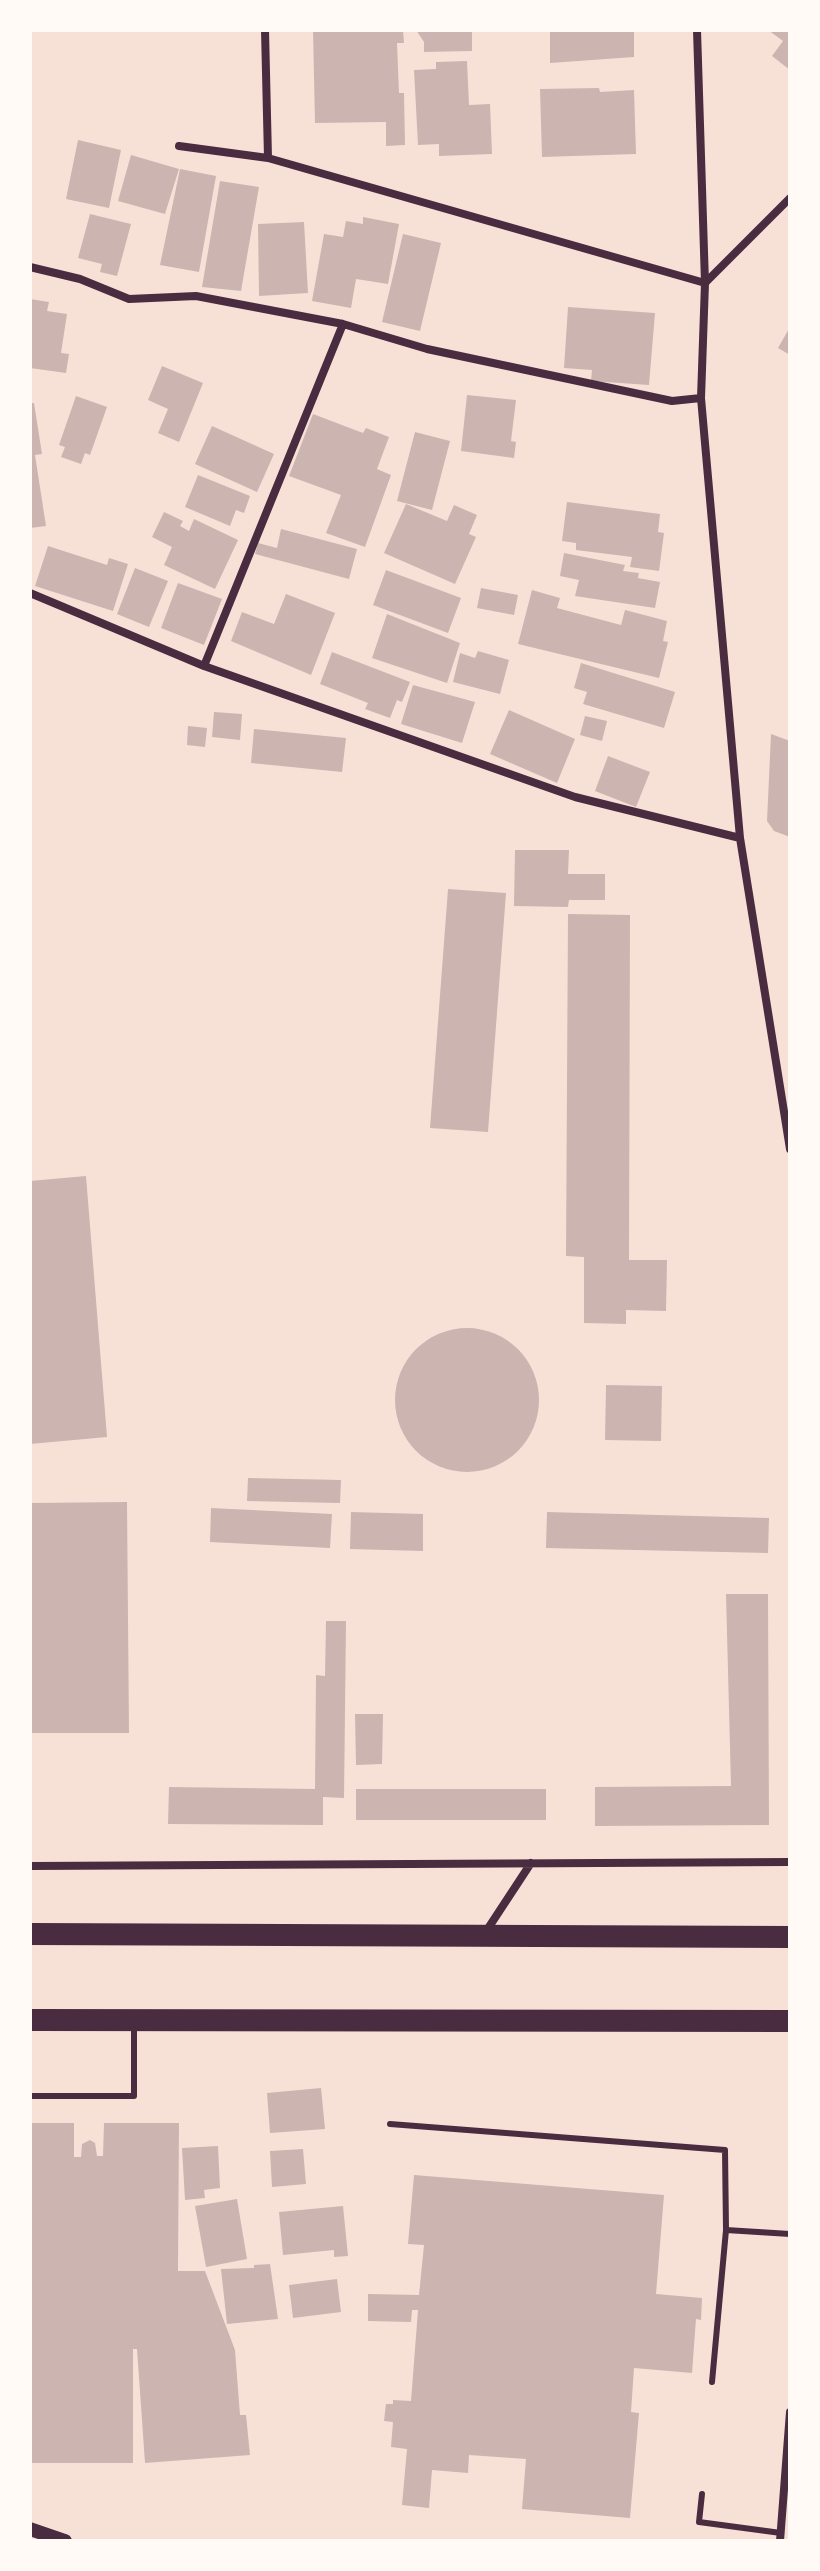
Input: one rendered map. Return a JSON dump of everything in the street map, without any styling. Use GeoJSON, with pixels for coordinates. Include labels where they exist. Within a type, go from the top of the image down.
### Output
{"type":"FeatureCollection","features":[{"type":"Feature","properties":{"kind":"highway"},"geometry":{"type":"LineString","coordinates":[[30,1934],[790,1937]]}},
{"type":"Feature","properties":{"kind":"highway"},"geometry":{"type":"LineString","coordinates":[[30,2020],[790,2021]]}},
{"type":"Feature","properties":{"kind":"street"},"geometry":{"type":"LineString","coordinates":[[265,30],[268,158]]}},
{"type":"Feature","properties":{"kind":"street"},"geometry":{"type":"LineString","coordinates":[[697,30],[705,283],[701,398],[740,838],[790,1149]]}},
{"type":"Feature","properties":{"kind":"street"},"geometry":{"type":"LineString","coordinates":[[179,146],[268,158],[705,283]]}},
{"type":"Feature","properties":{"kind":"street"},"geometry":{"type":"LineString","coordinates":[[705,283],[771,222],[790,198]]}},
{"type":"Feature","properties":{"kind":"street"},"geometry":{"type":"LineString","coordinates":[[30,267],[80,279],[129,299],[196,296],[343,324],[427,349],[672,401],[701,398]]}},
{"type":"Feature","properties":{"kind":"street"},"geometry":{"type":"LineString","coordinates":[[204,666],[343,324]]}},
{"type":"Feature","properties":{"kind":"street"},"geometry":{"type":"LineString","coordinates":[[30,593],[204,666],[575,797],[740,838]]}},
{"type":"Feature","properties":{"kind":"street"},"geometry":{"type":"LineString","coordinates":[[30,1866],[790,1862]]}},
{"type":"Feature","properties":{"kind":"street"},"geometry":{"type":"LineString","coordinates":[[483,1936],[531,1863]]}},
{"type":"Feature","properties":{"kind":"street"},"geometry":{"type":"LineString","coordinates":[[780,2537],[790,2412]]}},
{"type":"Feature","properties":{"kind":"street"},"geometry":{"type":"LineString","coordinates":[[30,2529],[65,2541]]}},
{"type":"Feature","properties":{"kind":"lane"},"geometry":{"type":"LineString","coordinates":[[30,2096],[134,2096],[134,2020]]}},
{"type":"Feature","properties":{"kind":"lane"},"geometry":{"type":"LineString","coordinates":[[390,2124],[725,2150],[726,2230],[712,2382]]}},
{"type":"Feature","properties":{"kind":"lane"},"geometry":{"type":"LineString","coordinates":[[726,2230],[790,2234]]}},
{"type":"Feature","properties":{"kind":"lane"},"geometry":{"type":"LineString","coordinates":[[702,2494],[699,2522],[780,2537]]}},
{"type":"Feature","properties":{"kind":"building"},"geometry":{"type":"Polygon","coordinates":[[[313,30],[403,30],[404,43],[397,43],[399,93],[404,93],[405,145],[386,146],[386,122],[315,123],[313,30]]]}},
{"type":"Feature","properties":{"kind":"building"},"geometry":{"type":"Polygon","coordinates":[[[416,30],[472,30],[472,51],[424,52],[424,42],[416,30]]]}},
{"type":"Feature","properties":{"kind":"building"},"geometry":{"type":"Polygon","coordinates":[[[550,30],[634,30],[634,57],[550,63],[550,30]]]}},
{"type":"Feature","properties":{"kind":"building"},"geometry":{"type":"Polygon","coordinates":[[[768,30],[790,30],[790,70],[772,56],[783,41],[768,30]]]}},
{"type":"Feature","properties":{"kind":"building"},"geometry":{"type":"Polygon","coordinates":[[[467,61],[469,105],[490,104],[492,154],[439,156],[439,144],[418,145],[414,70],[436,69],[436,62],[467,61]]]}},
{"type":"Feature","properties":{"kind":"building"},"geometry":{"type":"Polygon","coordinates":[[[599,88],[600,92],[634,90],[636,154],[542,157],[540,89],[599,88]]]}},
{"type":"Feature","properties":{"kind":"building"},"geometry":{"type":"Polygon","coordinates":[[[78,140],[121,150],[109,208],[66,199],[78,140]]]}},
{"type":"Feature","properties":{"kind":"building"},"geometry":{"type":"Polygon","coordinates":[[[131,155],[179,169],[165,214],[118,201],[131,155]]]}},
{"type":"Feature","properties":{"kind":"building"},"geometry":{"type":"Polygon","coordinates":[[[180,169],[216,176],[199,272],[160,265],[180,169]]]}},
{"type":"Feature","properties":{"kind":"building"},"geometry":{"type":"Polygon","coordinates":[[[220,181],[259,187],[241,291],[202,287],[220,181]]]}},
{"type":"Feature","properties":{"kind":"building"},"geometry":{"type":"Polygon","coordinates":[[[90,214],[131,224],[117,276],[100,272],[102,264],[78,258],[90,214]]]}},
{"type":"Feature","properties":{"kind":"building"},"geometry":{"type":"Polygon","coordinates":[[[363,217],[399,224],[388,284],[356,279],[351,308],[312,301],[324,234],[343,237],[346,221],[363,224],[363,217]]]}},
{"type":"Feature","properties":{"kind":"building"},"geometry":{"type":"Polygon","coordinates":[[[304,222],[308,293],[259,296],[258,224],[304,222]]]}},
{"type":"Feature","properties":{"kind":"building"},"geometry":{"type":"Polygon","coordinates":[[[403,234],[441,243],[420,331],[382,322],[403,234]]]}},
{"type":"Feature","properties":{"kind":"building"},"geometry":{"type":"Polygon","coordinates":[[[30,299],[49,302],[47,311],[67,314],[61,353],[69,354],[66,373],[30,368],[30,299]]]}},
{"type":"Feature","properties":{"kind":"building"},"geometry":{"type":"Polygon","coordinates":[[[568,307],[655,313],[649,385],[591,381],[592,370],[564,368],[568,307]]]}},
{"type":"Feature","properties":{"kind":"building"},"geometry":{"type":"Polygon","coordinates":[[[790,327],[790,355],[778,348],[790,327]]]}},
{"type":"Feature","properties":{"kind":"building"},"geometry":{"type":"Polygon","coordinates":[[[162,366],[203,383],[179,442],[158,433],[168,409],[148,400],[162,366]]]}},
{"type":"Feature","properties":{"kind":"building"},"geometry":{"type":"Polygon","coordinates":[[[467,395],[516,400],[511,441],[516,442],[514,458],[461,451],[467,395]]]}},
{"type":"Feature","properties":{"kind":"building"},"geometry":{"type":"Polygon","coordinates":[[[76,396],[107,407],[90,455],[85,453],[81,464],[61,457],[65,447],[59,445],[76,396]]]}},
{"type":"Feature","properties":{"kind":"building"},"geometry":{"type":"Polygon","coordinates":[[[30,403],[34,403],[42,454],[35,455],[46,526],[30,528],[30,403]]]}},
{"type":"Feature","properties":{"kind":"building"},"geometry":{"type":"Polygon","coordinates":[[[313,414],[363,433],[366,428],[389,437],[377,469],[391,475],[365,547],[326,533],[341,495],[289,476],[313,414]]]}},
{"type":"Feature","properties":{"kind":"building"},"geometry":{"type":"Polygon","coordinates":[[[212,426],[274,454],[257,492],[195,464],[212,426]]]}},
{"type":"Feature","properties":{"kind":"building"},"geometry":{"type":"Polygon","coordinates":[[[415,432],[450,441],[432,510],[397,501],[415,432]]]}},
{"type":"Feature","properties":{"kind":"building"},"geometry":{"type":"Polygon","coordinates":[[[198,475],[250,496],[244,513],[236,510],[230,526],[185,507],[198,475]]]}},
{"type":"Feature","properties":{"kind":"building"},"geometry":{"type":"Polygon","coordinates":[[[567,502],[660,514],[658,532],[664,533],[659,571],[630,567],[632,557],[576,550],[576,543],[562,541],[567,502]]]}},
{"type":"Feature","properties":{"kind":"building"},"geometry":{"type":"Polygon","coordinates":[[[406,504],[447,521],[454,505],[477,515],[469,534],[476,537],[455,584],[384,553],[406,504]]]}},
{"type":"Feature","properties":{"kind":"building"},"geometry":{"type":"Polygon","coordinates":[[[164,512],[183,521],[180,526],[189,531],[194,519],[238,540],[215,589],[164,565],[172,547],[152,537],[164,512]]]}},
{"type":"Feature","properties":{"kind":"building"},"geometry":{"type":"Polygon","coordinates":[[[281,529],[357,549],[349,579],[255,554],[258,543],[277,548],[281,529]]]}},
{"type":"Feature","properties":{"kind":"building"},"geometry":{"type":"Polygon","coordinates":[[[48,546],[107,565],[109,558],[128,564],[113,611],[35,586],[48,546]]]}},
{"type":"Feature","properties":{"kind":"building"},"geometry":{"type":"Polygon","coordinates":[[[564,553],[625,565],[623,571],[639,573],[638,578],[660,582],[655,608],[575,596],[579,580],[560,576],[564,553]]]}},
{"type":"Feature","properties":{"kind":"building"},"geometry":{"type":"Polygon","coordinates":[[[135,568],[168,581],[149,627],[117,614],[135,568]]]}},
{"type":"Feature","properties":{"kind":"building"},"geometry":{"type":"Polygon","coordinates":[[[386,570],[461,598],[448,633],[373,605],[386,570]]]}},
{"type":"Feature","properties":{"kind":"building"},"geometry":{"type":"Polygon","coordinates":[[[178,583],[222,599],[204,645],[161,628],[178,583]]]}},
{"type":"Feature","properties":{"kind":"building"},"geometry":{"type":"Polygon","coordinates":[[[481,588],[518,595],[514,615],[477,608],[481,588]]]}},
{"type":"Feature","properties":{"kind":"building"},"geometry":{"type":"Polygon","coordinates":[[[532,590],[560,598],[557,608],[621,625],[625,610],[667,621],[663,641],[668,642],[659,678],[518,644],[532,590]]]}},
{"type":"Feature","properties":{"kind":"building"},"geometry":{"type":"Polygon","coordinates":[[[286,594],[335,613],[311,675],[231,641],[242,612],[274,624],[286,594]]]}},
{"type":"Feature","properties":{"kind":"building"},"geometry":{"type":"Polygon","coordinates":[[[387,614],[460,643],[447,683],[372,658],[387,614]]]}},
{"type":"Feature","properties":{"kind":"building"},"geometry":{"type":"Polygon","coordinates":[[[478,651],[509,660],[500,694],[453,682],[460,653],[475,658],[478,651]]]}},
{"type":"Feature","properties":{"kind":"building"},"geometry":{"type":"Polygon","coordinates":[[[332,652],[410,682],[402,702],[397,700],[390,718],[365,709],[368,703],[320,684],[332,652]]]}},
{"type":"Feature","properties":{"kind":"building"},"geometry":{"type":"Polygon","coordinates":[[[581,663],[675,692],[664,728],[583,704],[587,692],[574,688],[581,663]]]}},
{"type":"Feature","properties":{"kind":"building"},"geometry":{"type":"Polygon","coordinates":[[[413,685],[475,702],[462,743],[401,724],[413,685]]]}},
{"type":"Feature","properties":{"kind":"building"},"geometry":{"type":"Polygon","coordinates":[[[509,710],[575,739],[557,783],[490,754],[509,710]]]}},
{"type":"Feature","properties":{"kind":"building"},"geometry":{"type":"Polygon","coordinates":[[[214,712],[242,714],[240,740],[212,737],[214,712]]]}},
{"type":"Feature","properties":{"kind":"building"},"geometry":{"type":"Polygon","coordinates":[[[585,716],[607,721],[602,741],[580,735],[585,716]]]}},
{"type":"Feature","properties":{"kind":"building"},"geometry":{"type":"Polygon","coordinates":[[[188,726],[207,728],[205,747],[187,745],[188,726]]]}},
{"type":"Feature","properties":{"kind":"building"},"geometry":{"type":"Polygon","coordinates":[[[254,729],[346,738],[342,772],[251,763],[254,729]]]}},
{"type":"Feature","properties":{"kind":"building"},"geometry":{"type":"Polygon","coordinates":[[[771,734],[790,741],[790,837],[774,831],[767,821],[771,734]]]}},
{"type":"Feature","properties":{"kind":"building"},"geometry":{"type":"Polygon","coordinates":[[[608,756],[650,772],[636,807],[595,791],[608,756]]]}},
{"type":"Feature","properties":{"kind":"building"},"geometry":{"type":"Polygon","coordinates":[[[515,850],[569,850],[568,874],[605,874],[605,900],[569,900],[568,907],[514,906],[515,850]]]}},
{"type":"Feature","properties":{"kind":"building"},"geometry":{"type":"Polygon","coordinates":[[[448,889],[506,893],[488,1132],[430,1128],[448,889]]]}},
{"type":"Feature","properties":{"kind":"building"},"geometry":{"type":"Polygon","coordinates":[[[568,914],[630,915],[629,1260],[667,1260],[666,1311],[626,1310],[626,1324],[584,1323],[584,1257],[566,1256],[568,914]]]}},
{"type":"Feature","properties":{"kind":"building"},"geometry":{"type":"Polygon","coordinates":[[[86,1176],[107,1437],[30,1444],[30,1181],[86,1176]]]}},
{"type":"Feature","properties":{"kind":"building"},"geometry":{"type":"Polygon","coordinates":[[[467,1328],[494,1334],[518,1349],[533,1373],[539,1400],[533,1427],[518,1451],[494,1466],[467,1472],[440,1466],[416,1451],[401,1427],[395,1400],[401,1373],[416,1349],[440,1334],[467,1328]]]}},
{"type":"Feature","properties":{"kind":"building"},"geometry":{"type":"Polygon","coordinates":[[[606,1385],[662,1386],[661,1441],[605,1440],[606,1385]]]}},
{"type":"Feature","properties":{"kind":"building"},"geometry":{"type":"Polygon","coordinates":[[[248,1478],[341,1480],[340,1503],[247,1501],[248,1478]]]}},
{"type":"Feature","properties":{"kind":"building"},"geometry":{"type":"Polygon","coordinates":[[[127,1502],[129,1733],[30,1733],[30,1503],[127,1502]]]}},
{"type":"Feature","properties":{"kind":"building"},"geometry":{"type":"Polygon","coordinates":[[[211,1508],[332,1514],[330,1548],[210,1542],[211,1508]]]}},
{"type":"Feature","properties":{"kind":"building"},"geometry":{"type":"Polygon","coordinates":[[[351,1512],[423,1514],[423,1551],[350,1549],[351,1512]]]}},
{"type":"Feature","properties":{"kind":"building"},"geometry":{"type":"Polygon","coordinates":[[[547,1512],[769,1518],[768,1553],[546,1548],[547,1512]]]}},
{"type":"Feature","properties":{"kind":"building"},"geometry":{"type":"Polygon","coordinates":[[[726,1594],[768,1594],[769,1825],[595,1826],[595,1787],[731,1786],[726,1594]]]}},
{"type":"Feature","properties":{"kind":"building"},"geometry":{"type":"Polygon","coordinates":[[[326,1621],[346,1621],[344,1798],[323,1797],[323,1825],[168,1824],[169,1787],[315,1789],[316,1675],[325,1676],[326,1621]]]}},
{"type":"Feature","properties":{"kind":"building"},"geometry":{"type":"Polygon","coordinates":[[[355,1714],[383,1714],[382,1764],[356,1765],[355,1714]]]}},
{"type":"Feature","properties":{"kind":"building"},"geometry":{"type":"Polygon","coordinates":[[[356,1789],[546,1789],[546,1820],[356,1820],[356,1789]]]}},
{"type":"Feature","properties":{"kind":"building"},"geometry":{"type":"Polygon","coordinates":[[[321,2088],[325,2129],[270,2133],[267,2093],[321,2088]]]}},
{"type":"Feature","properties":{"kind":"building"},"geometry":{"type":"Polygon","coordinates":[[[30,2123],[74,2123],[74,2157],[81,2157],[82,2144],[90,2140],[95,2143],[97,2156],[103,2156],[104,2123],[179,2123],[178,2271],[205,2271],[235,2350],[240,2415],[246,2415],[250,2455],[145,2463],[137,2349],[133,2349],[133,2463],[30,2463],[30,2123]]]}},
{"type":"Feature","properties":{"kind":"building"},"geometry":{"type":"Polygon","coordinates":[[[218,2146],[220,2188],[204,2190],[205,2198],[185,2200],[182,2148],[218,2146]]]}},
{"type":"Feature","properties":{"kind":"building"},"geometry":{"type":"Polygon","coordinates":[[[303,2149],[306,2184],[272,2187],[270,2151],[303,2149]]]}},
{"type":"Feature","properties":{"kind":"building"},"geometry":{"type":"Polygon","coordinates":[[[414,2175],[664,2195],[656,2294],[702,2298],[701,2320],[696,2319],[692,2373],[634,2368],[631,2412],[639,2413],[630,2518],[522,2509],[526,2459],[469,2455],[468,2473],[432,2470],[429,2508],[402,2505],[407,2449],[391,2447],[393,2422],[384,2421],[386,2404],[393,2404],[393,2400],[411,2401],[418,2310],[412,2310],[411,2322],[368,2321],[368,2294],[419,2295],[424,2245],[408,2244],[414,2175]]]}},
{"type":"Feature","properties":{"kind":"building"},"geometry":{"type":"Polygon","coordinates":[[[237,2199],[247,2259],[206,2267],[195,2206],[237,2199]]]}},
{"type":"Feature","properties":{"kind":"building"},"geometry":{"type":"Polygon","coordinates":[[[343,2206],[348,2256],[334,2257],[334,2250],[283,2255],[279,2212],[343,2206]]]}},
{"type":"Feature","properties":{"kind":"building"},"geometry":{"type":"Polygon","coordinates":[[[270,2264],[278,2319],[227,2324],[221,2269],[270,2264]]]}},
{"type":"Feature","properties":{"kind":"building"},"geometry":{"type":"Polygon","coordinates":[[[337,2279],[341,2312],[293,2318],[289,2285],[337,2279]]]}}]}
